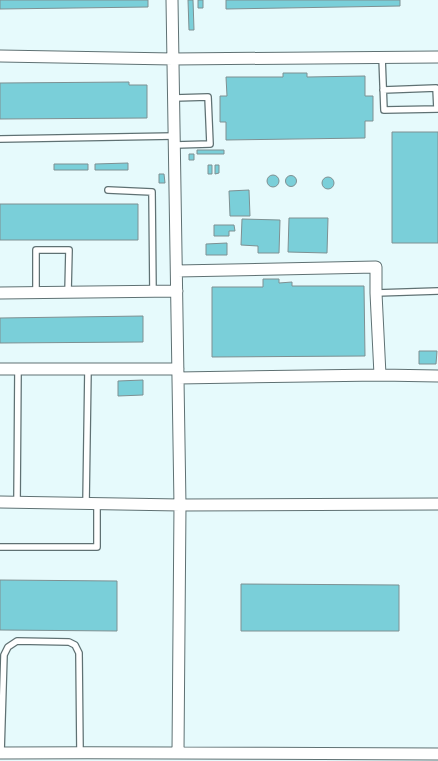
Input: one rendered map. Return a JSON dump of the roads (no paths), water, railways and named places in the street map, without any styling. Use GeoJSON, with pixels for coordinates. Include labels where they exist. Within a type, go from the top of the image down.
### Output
{"type":"FeatureCollection","features":[{"type":"Feature","properties":{"kind":"street"},"geometry":{"type":"LineString","coordinates":[[172,0],[180,505],[178,752]]}},
{"type":"Feature","properties":{"kind":"street"},"geometry":{"type":"LineString","coordinates":[[0,56],[173,59],[438,57]]}},
{"type":"Feature","properties":{"kind":"street"},"geometry":{"type":"LineString","coordinates":[[177,271],[376,267],[380,376]]}},
{"type":"Feature","properties":{"kind":"street"},"geometry":{"type":"LineString","coordinates":[[0,293],[177,291]]}},
{"type":"Feature","properties":{"kind":"street"},"geometry":{"type":"LineString","coordinates":[[0,369],[88,369],[178,374],[438,376]]}},
{"type":"Feature","properties":{"kind":"street"},"geometry":{"type":"LineString","coordinates":[[0,502],[180,505],[438,504]]}},
{"type":"Feature","properties":{"kind":"street"},"geometry":{"type":"LineString","coordinates":[[0,753],[178,752],[438,754]]}},
{"type":"Feature","properties":{"kind":"lane"},"geometry":{"type":"LineString","coordinates":[[382,57],[383,90],[384,110],[438,109],[436,88],[383,90]]}},
{"type":"Feature","properties":{"kind":"lane"},"geometry":{"type":"LineString","coordinates":[[0,139],[175,140],[210,144],[208,97],[174,98]]}},
{"type":"Feature","properties":{"kind":"lane"},"geometry":{"type":"LineString","coordinates":[[108,190],[152,192],[152,292]]}},
{"type":"Feature","properties":{"kind":"lane"},"geometry":{"type":"LineString","coordinates":[[36,292],[36,250],[69,250],[68,292]]}},
{"type":"Feature","properties":{"kind":"lane"},"geometry":{"type":"LineString","coordinates":[[376,293],[438,291]]}},
{"type":"Feature","properties":{"kind":"lane"},"geometry":{"type":"LineString","coordinates":[[17,502],[18,369]]}},
{"type":"Feature","properties":{"kind":"lane"},"geometry":{"type":"LineString","coordinates":[[0,547],[97,547],[91,504],[88,369]]}},
{"type":"Feature","properties":{"kind":"lane"},"geometry":{"type":"LineString","coordinates":[[0,753],[4,654],[8,646],[16,641],[69,642],[75,645],[79,653],[80,752]]}}]}
